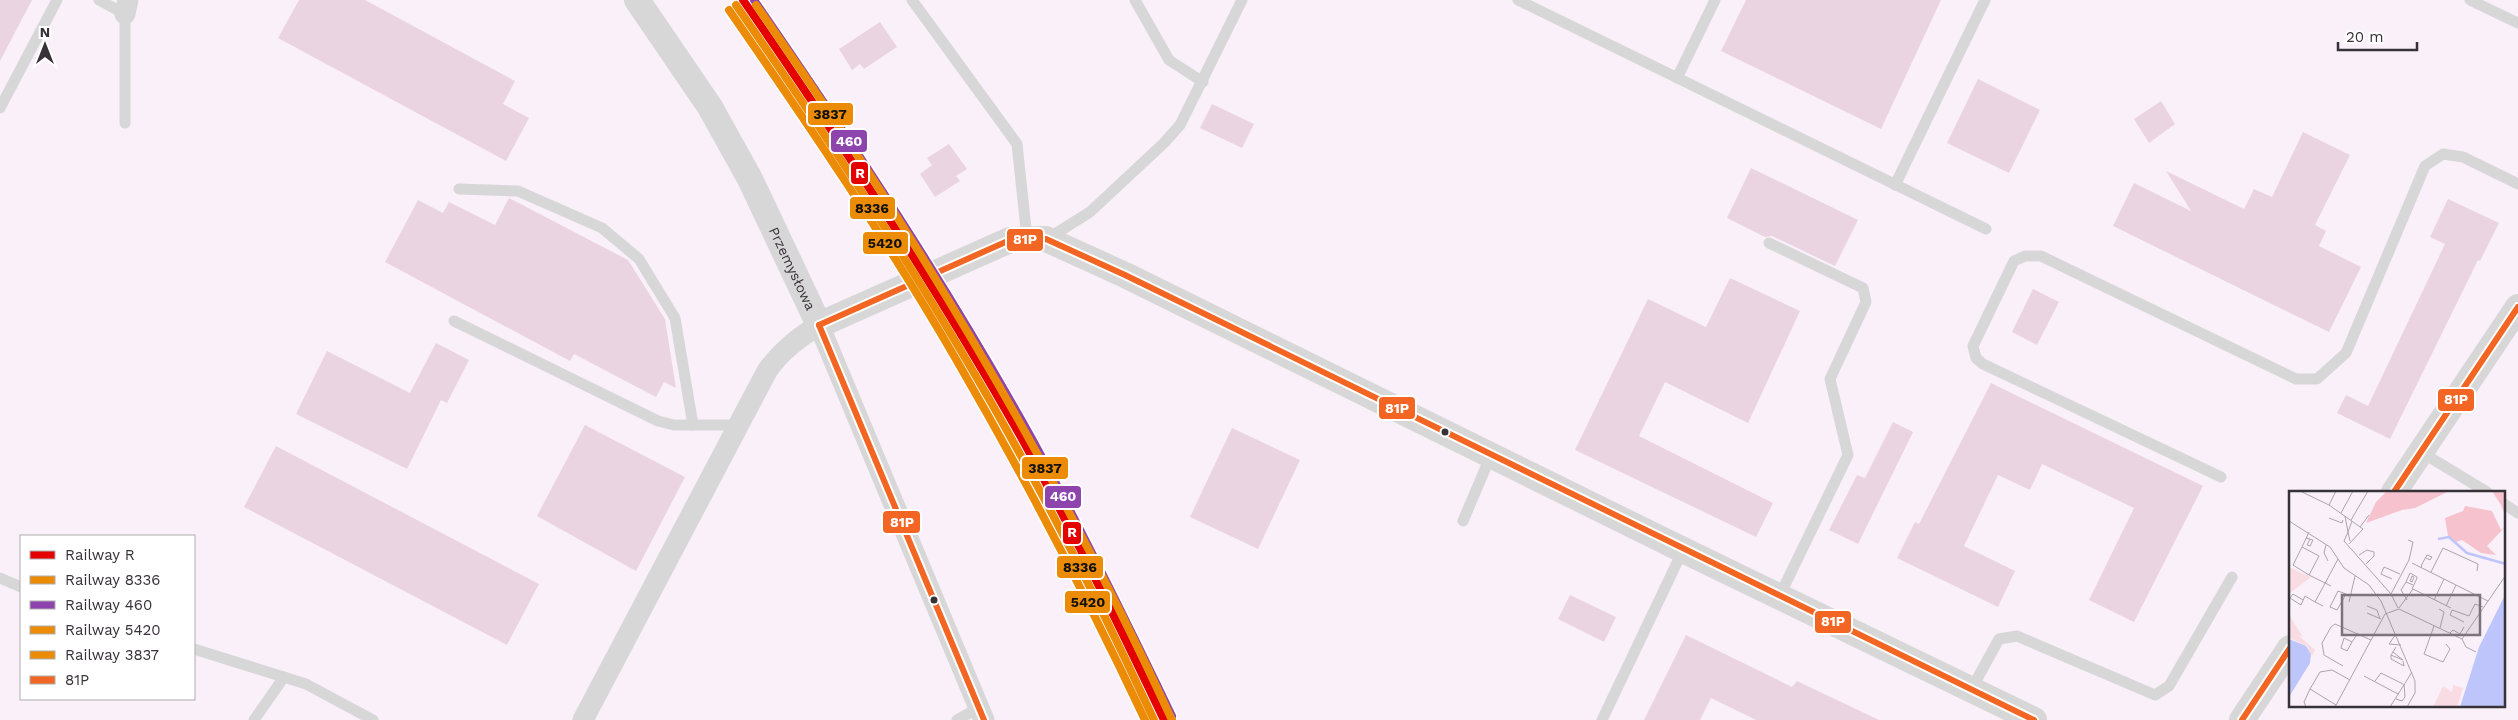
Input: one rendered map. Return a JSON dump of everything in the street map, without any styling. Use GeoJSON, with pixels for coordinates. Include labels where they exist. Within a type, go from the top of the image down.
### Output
{"type":"FeatureCollection","features":[{"type":"Feature","properties":{"kind":"street","name":"Przemysłowa"},"geometry":{"type":"LineString","coordinates":[[637,0],[714,115],[750,179],[819,325],[979,716]]}},
{"type":"Feature","properties":{"kind":"street"},"geometry":{"type":"LineString","coordinates":[[583,720],[776,357],[794,341],[819,325],[1010,240],[1037,239],[1125,274],[1683,550],[2034,720]]}},
{"type":"Feature","properties":{"kind":"street"},"geometry":{"type":"LineString","coordinates":[[2395,491],[2518,307]]}},
{"type":"Feature","properties":{"kind":"street"},"geometry":{"type":"LineString","coordinates":[[2242,720],[2289,650]]}},
{"type":"Feature","properties":{"kind":"lane"},"geometry":{"type":"LineString","coordinates":[[0,108],[57,0]]}},
{"type":"Feature","properties":{"kind":"lane"},"geometry":{"type":"LineString","coordinates":[[99,0],[126,7],[124,123]]}},
{"type":"Feature","properties":{"kind":"lane"},"geometry":{"type":"LineString","coordinates":[[912,0],[1017,144],[1037,239],[1090,212],[1164,142],[1180,124],[1203,82],[1242,0]]}},
{"type":"Feature","properties":{"kind":"lane"},"geometry":{"type":"LineString","coordinates":[[1135,0],[1169,60],[1203,82]]}},
{"type":"Feature","properties":{"kind":"lane"},"geometry":{"type":"LineString","coordinates":[[1518,0],[1986,229]]}},
{"type":"Feature","properties":{"kind":"lane"},"geometry":{"type":"LineString","coordinates":[[1677,78],[1714,0]]}},
{"type":"Feature","properties":{"kind":"lane"},"geometry":{"type":"LineString","coordinates":[[1895,185],[1984,0]]}},
{"type":"Feature","properties":{"kind":"lane"},"geometry":{"type":"LineString","coordinates":[[2470,0],[2518,24]]}},
{"type":"Feature","properties":{"kind":"lane"},"geometry":{"type":"LineString","coordinates":[[2221,477],[1983,364],[1976,358],[1973,346],[2014,260],[2025,256],[2041,256],[2296,378],[2317,378],[2346,353],[2425,166],[2443,154],[2463,157],[2518,184]]}},
{"type":"Feature","properties":{"kind":"lane"},"geometry":{"type":"LineString","coordinates":[[459,190],[518,191],[602,228],[638,259],[675,318],[693,424]]}},
{"type":"Feature","properties":{"kind":"lane"},"geometry":{"type":"LineString","coordinates":[[1769,242],[1862,288],[1866,302],[1830,379],[1848,455],[1779,597]]}},
{"type":"Feature","properties":{"kind":"lane"},"geometry":{"type":"LineString","coordinates":[[454,322],[658,422],[740,425]]}},
{"type":"Feature","properties":{"kind":"lane"},"geometry":{"type":"LineString","coordinates":[[2421,452],[2485,491]]}},
{"type":"Feature","properties":{"kind":"lane"},"geometry":{"type":"LineString","coordinates":[[1463,521],[1490,455]]}},
{"type":"Feature","properties":{"kind":"lane"},"geometry":{"type":"LineString","coordinates":[[2506,505],[2518,513]]}},
{"type":"Feature","properties":{"kind":"lane"},"geometry":{"type":"LineString","coordinates":[[1602,720],[1683,550]]}},
{"type":"Feature","properties":{"kind":"lane"},"geometry":{"type":"LineString","coordinates":[[1971,690],[1999,640],[2017,636],[2155,695],[2169,686],[2232,577]]}},
{"type":"Feature","properties":{"kind":"lane"},"geometry":{"type":"LineString","coordinates":[[0,578],[20,587]]}},
{"type":"Feature","properties":{"kind":"lane"},"geometry":{"type":"LineString","coordinates":[[195,649],[306,684],[373,720]]}},
{"type":"Feature","properties":{"kind":"lane"},"geometry":{"type":"LineString","coordinates":[[254,720],[284,677]]}},
{"type":"Feature","properties":{"kind":"lane"},"geometry":{"type":"LineString","coordinates":[[957,720],[979,716]]}},
{"type":"Feature","properties":{"kind":"building"},"geometry":{"type":"Polygon","coordinates":[[[0,0],[32,0],[0,61],[0,0]]]}},
{"type":"Feature","properties":{"kind":"building"},"geometry":{"type":"Polygon","coordinates":[[[299,0],[365,0],[515,81],[503,104],[529,118],[506,161],[278,38],[299,0]]]}},
{"type":"Feature","properties":{"kind":"building"},"geometry":{"type":"Polygon","coordinates":[[[1746,0],[1941,0],[1881,129],[1721,51],[1746,0]]]}},
{"type":"Feature","properties":{"kind":"building"},"geometry":{"type":"Polygon","coordinates":[[[880,22],[897,47],[864,69],[860,64],[852,70],[839,49],[880,22]]]}},
{"type":"Feature","properties":{"kind":"building"},"geometry":{"type":"Polygon","coordinates":[[[1978,79],[2040,110],[2009,173],[1947,143],[1978,79]]]}},
{"type":"Feature","properties":{"kind":"building"},"geometry":{"type":"Polygon","coordinates":[[[2161,101],[2175,124],[2149,143],[2134,119],[2161,101]]]}},
{"type":"Feature","properties":{"kind":"building"},"geometry":{"type":"Polygon","coordinates":[[[1212,104],[1254,124],[1242,148],[1200,128],[1212,104]]]}},
{"type":"Feature","properties":{"kind":"building"},"geometry":{"type":"Polygon","coordinates":[[[2303,132],[2350,155],[2315,225],[2326,231],[2319,246],[2361,267],[2329,332],[2113,226],[2134,183],[2191,211],[2166,171],[2244,209],[2254,189],[2272,197],[2303,132]]]}},
{"type":"Feature","properties":{"kind":"building"},"geometry":{"type":"Polygon","coordinates":[[[949,144],[967,169],[956,176],[960,181],[935,197],[920,174],[932,165],[927,158],[949,144]]]}},
{"type":"Feature","properties":{"kind":"building"},"geometry":{"type":"Polygon","coordinates":[[[1751,168],[1858,220],[1835,266],[1772,236],[1765,237],[1727,218],[1751,168]]]}},
{"type":"Feature","properties":{"kind":"building"},"geometry":{"type":"Polygon","coordinates":[[[509,198],[628,260],[665,319],[676,388],[664,382],[656,397],[574,354],[570,361],[385,262],[418,200],[443,213],[449,202],[495,225],[509,198]]]}},
{"type":"Feature","properties":{"kind":"building"},"geometry":{"type":"Polygon","coordinates":[[[2448,199],[2499,223],[2480,261],[2478,260],[2390,439],[2337,413],[2346,395],[2368,406],[2445,244],[2430,237],[2448,199]]]}},
{"type":"Feature","properties":{"kind":"building"},"geometry":{"type":"Polygon","coordinates":[[[1730,278],[1800,311],[1748,423],[1665,382],[1639,436],[1773,503],[1756,537],[1575,450],[1648,299],[1706,327],[1730,278]]]}},
{"type":"Feature","properties":{"kind":"building"},"geometry":{"type":"Polygon","coordinates":[[[2033,289],[2059,302],[2037,345],[2012,332],[2033,289]]]}},
{"type":"Feature","properties":{"kind":"building"},"geometry":{"type":"Polygon","coordinates":[[[436,343],[469,360],[447,403],[441,400],[407,469],[296,414],[327,351],[410,393],[436,343]]]}},
{"type":"Feature","properties":{"kind":"building"},"geometry":{"type":"Polygon","coordinates":[[[1991,383],[2203,486],[2134,622],[2089,600],[2134,508],[2042,464],[2030,490],[1998,475],[1964,546],[2015,571],[1998,607],[1897,558],[1915,522],[1919,524],[1991,383]]]}},
{"type":"Feature","properties":{"kind":"building"},"geometry":{"type":"Polygon","coordinates":[[[1893,422],[1913,432],[1858,544],[1829,530],[1857,475],[1865,478],[1893,422]]]}},
{"type":"Feature","properties":{"kind":"building"},"geometry":{"type":"Polygon","coordinates":[[[585,425],[685,477],[636,571],[537,516],[585,425]]]}},
{"type":"Feature","properties":{"kind":"building"},"geometry":{"type":"Polygon","coordinates":[[[1232,428],[1300,460],[1258,549],[1190,517],[1232,428]]]}},
{"type":"Feature","properties":{"kind":"building"},"geometry":{"type":"Polygon","coordinates":[[[276,446],[539,584],[507,645],[244,507],[276,446]]]}},
{"type":"Feature","properties":{"kind":"building"},"geometry":{"type":"Polygon","coordinates":[[[1570,595],[1616,617],[1604,642],[1558,619],[1570,595]]]}},
{"type":"Feature","properties":{"kind":"building"},"geometry":{"type":"Polygon","coordinates":[[[1686,635],[1792,687],[1797,681],[1879,720],[1756,720],[1711,698],[1700,720],[1644,720],[1686,635]]]}},
{"type":"Feature","properties":{"kind":"rail line","name":"R"},"geometry":{"type":"LineString","coordinates":[[743,0],[888,217],[990,383],[1077,543],[1164,720]]}},
{"type":"Feature","properties":{"kind":"rail line","name":"460"},"geometry":{"type":"LineString","coordinates":[[754,0],[898,215],[999,381],[1050,471],[1086,540],[1172,716]]}},
{"type":"Feature","properties":{"kind":"rail line","name":"8336"},"geometry":{"type":"LineString","coordinates":[[736,5],[810,113],[881,222],[983,388],[1070,547],[1154,720]]}},
{"type":"Feature","properties":{"kind":"rail line","name":"3837"},"geometry":{"type":"LineString","coordinates":[[756,5],[815,90],[927,264],[980,353],[1081,534],[1128,626],[1172,720]]}},
{"type":"Feature","properties":{"kind":"rail line","name":"5420"},"geometry":{"type":"LineString","coordinates":[[729,10],[875,227],[957,361],[1055,538],[1145,720]]}},
{"type":"Feature","properties":{"kind":"transit line","name":"81P"},"geometry":{"type":"LineString","coordinates":[[819,325],[1010,240],[1046,239],[1125,275],[2034,720]]}},
{"type":"Feature","properties":{"kind":"transit line","name":"81P"},"geometry":{"type":"LineString","coordinates":[[2395,491],[2518,307]]}},
{"type":"Feature","properties":{"kind":"transit line","name":"81P"},"geometry":{"type":"LineString","coordinates":[[819,325],[984,720]]}},
{"type":"Feature","properties":{"kind":"transit line","name":"81P"},"geometry":{"type":"LineString","coordinates":[[2242,720],[2289,650]]}}]}
